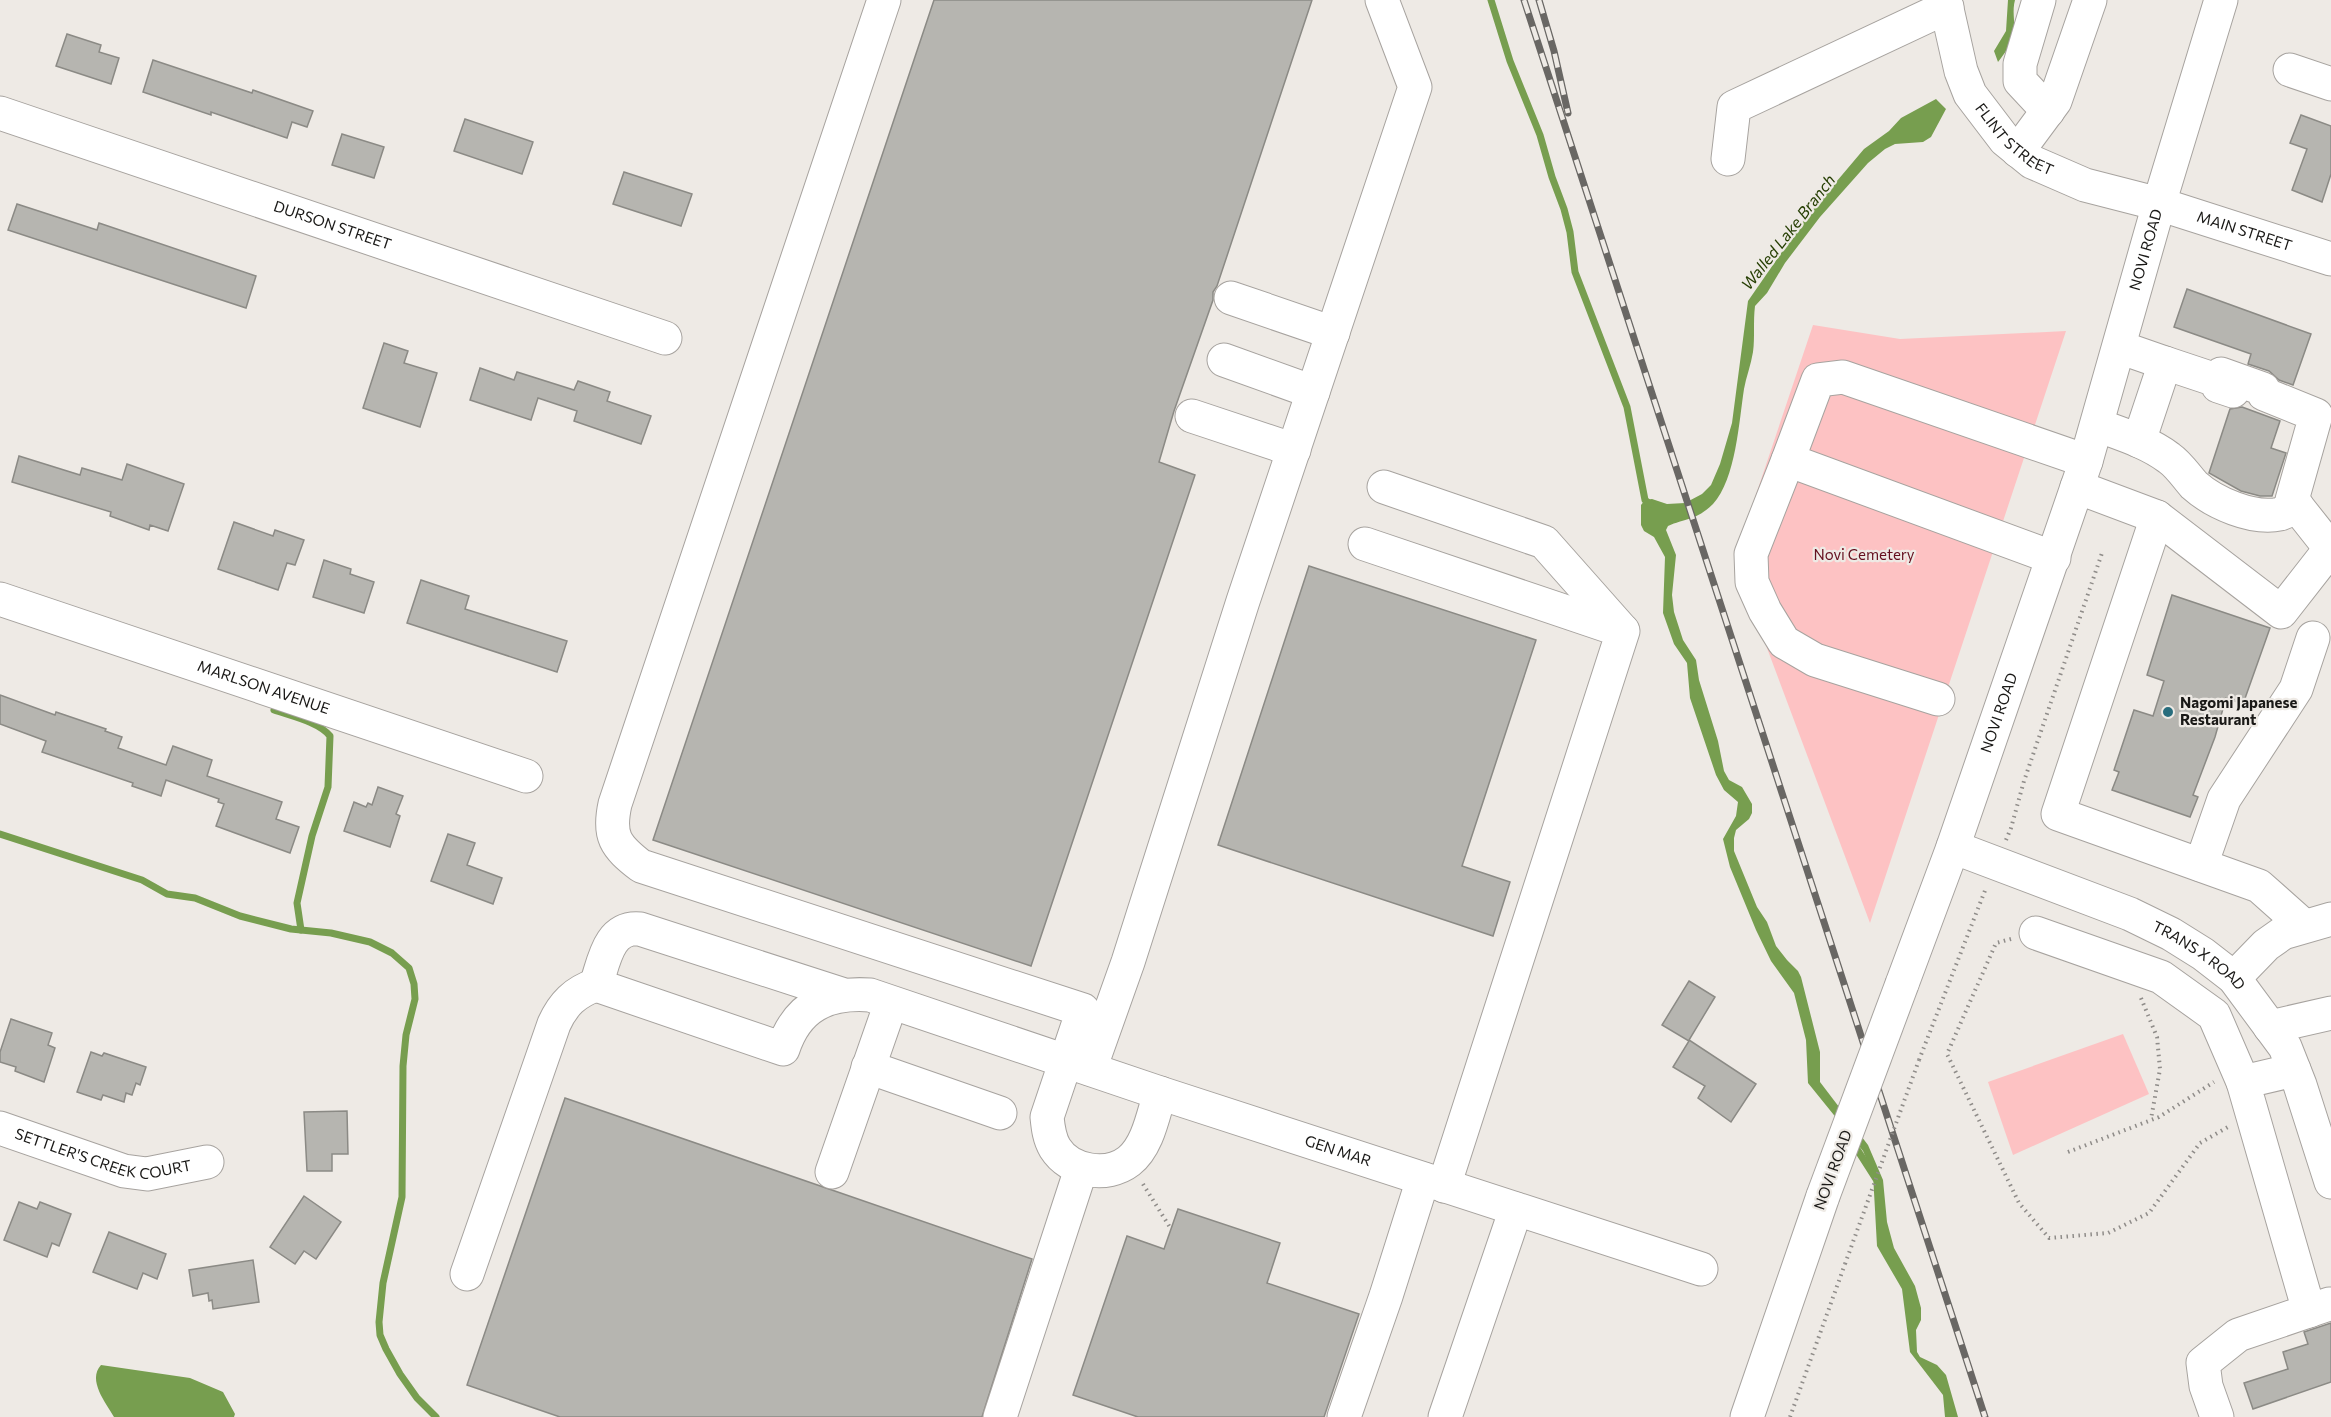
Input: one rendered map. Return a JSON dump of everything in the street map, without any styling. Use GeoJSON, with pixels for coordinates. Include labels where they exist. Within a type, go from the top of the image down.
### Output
{"type":"FeatureCollection","features":[{"type":"Feature","properties":{"kind":"street"},"geometry":{"type":"LineString","coordinates":[[884,0],[615,804],[611,823],[616,842],[641,866],[1083,1010],[1088,1069]]}},
{"type":"Feature","properties":{"kind":"street"},"geometry":{"type":"LineString","coordinates":[[467,1274],[554,1024],[561,1009],[570,998],[596,985],[783,1049],[792,1027],[808,1009],[831,997],[870,995],[891,1003],[1088,1069],[1160,1093],[1140,1149],[1129,1161],[1114,1168],[1098,1172],[1081,1169],[1066,1161],[1055,1149],[1048,1133],[1047,1117],[1088,1069],[1147,968],[1145,909],[1239,613],[1415,87],[1382,0]]}},
{"type":"Feature","properties":{"kind":"street"},"geometry":{"type":"LineString","coordinates":[[2039,0],[2020,64],[2020,81],[2048,111]]}},
{"type":"Feature","properties":{"kind":"street"},"geometry":{"type":"LineString","coordinates":[[2018,151],[2055,101],[2090,0]]}},
{"type":"Feature","properties":{"kind":"street","name":"NOVI ROAD"},"geometry":{"type":"LineString","coordinates":[[1747,1417],[1823,1196],[1953,848],[2054,558],[2097,425],[2159,204],[2222,0]]}},
{"type":"Feature","properties":{"kind":"street"},"geometry":{"type":"LineString","coordinates":[[1728,159],[1734,107],[1946,4]]}},
{"type":"Feature","properties":{"kind":"street","name":"FLINT STREET"},"geometry":{"type":"LineString","coordinates":[[1946,4],[1965,84],[1976,104],[1990,122],[2018,151],[2032,162],[2070,180],[2159,204]]}},
{"type":"Feature","properties":{"kind":"street"},"geometry":{"type":"LineString","coordinates":[[2290,70],[2331,84]]}},
{"type":"Feature","properties":{"kind":"street","name":"DURSON STREET"},"geometry":{"type":"LineString","coordinates":[[0,113],[665,338]]}},
{"type":"Feature","properties":{"kind":"street","name":"MAIN STREET"},"geometry":{"type":"LineString","coordinates":[[2159,204],[2331,259]]}},
{"type":"Feature","properties":{"kind":"street"},"geometry":{"type":"LineString","coordinates":[[1231,298],[1333,333]]}},
{"type":"Feature","properties":{"kind":"street"},"geometry":{"type":"LineString","coordinates":[[2120,347],[2216,380],[2218,386],[2257,399],[2264,394],[2316,415],[2292,500],[2331,548],[2281,612]]}},
{"type":"Feature","properties":{"kind":"street"},"geometry":{"type":"LineString","coordinates":[[1224,360],[1313,392]]}},
{"type":"Feature","properties":{"kind":"street"},"geometry":{"type":"LineString","coordinates":[[2139,441],[2165,363]]}},
{"type":"Feature","properties":{"kind":"street"},"geometry":{"type":"LineString","coordinates":[[1938,699],[1815,660],[1784,642],[1765,611],[1752,582],[1751,554],[1818,380],[1843,378],[2081,474],[2157,517],[2322,645],[2224,799],[2201,866]]}},
{"type":"Feature","properties":{"kind":"street"},"geometry":{"type":"LineString","coordinates":[[1192,416],[1294,450]]}},
{"type":"Feature","properties":{"kind":"street"},"geometry":{"type":"LineString","coordinates":[[2097,425],[2139,441],[2170,459],[2196,486],[2220,501],[2244,511],[2264,515],[2282,514],[2297,506]]}},
{"type":"Feature","properties":{"kind":"street"},"geometry":{"type":"LineString","coordinates":[[1788,460],[2054,558]]}},
{"type":"Feature","properties":{"kind":"street"},"geometry":{"type":"LineString","coordinates":[[1384,487],[1544,542],[1623,631]]}},
{"type":"Feature","properties":{"kind":"street"},"geometry":{"type":"LineString","coordinates":[[2157,517],[2058,814],[2259,886],[2317,923]]}},
{"type":"Feature","properties":{"kind":"street"},"geometry":{"type":"LineString","coordinates":[[1365,544],[1623,631]]}},
{"type":"Feature","properties":{"kind":"street","name":"MARLSON AVENUE"},"geometry":{"type":"LineString","coordinates":[[0,599],[526,777]]}},
{"type":"Feature","properties":{"kind":"street"},"geometry":{"type":"LineString","coordinates":[[1344,1417],[1386,1296],[1434,1183],[1623,631]]}},
{"type":"Feature","properties":{"kind":"street","name":"TRANS X ROAD"},"geometry":{"type":"LineString","coordinates":[[1953,848],[1996,862],[2130,914],[2171,934],[2203,954],[2234,978],[2285,1047],[2294,1070],[2321,1115],[2331,1182]]}},
{"type":"Feature","properties":{"kind":"street"},"geometry":{"type":"LineString","coordinates":[[2234,978],[2266,945],[2283,933],[2317,923]]}},
{"type":"Feature","properties":{"kind":"street"},"geometry":{"type":"LineString","coordinates":[[596,985],[609,945],[621,932],[630,928],[640,929],[844,995]]}},
{"type":"Feature","properties":{"kind":"street"},"geometry":{"type":"LineString","coordinates":[[2036,933],[2161,977],[2214,1015],[2243,1082],[2252,1114],[2320,1307],[2238,1335],[2203,1363],[2206,1386],[2217,1417]]}},
{"type":"Feature","properties":{"kind":"street"},"geometry":{"type":"LineString","coordinates":[[832,1172],[891,1003]]}},
{"type":"Feature","properties":{"kind":"street"},"geometry":{"type":"LineString","coordinates":[[2270,1027],[2331,1013]]}},
{"type":"Feature","properties":{"kind":"street"},"geometry":{"type":"LineString","coordinates":[[868,1067],[1000,1113]]}},
{"type":"Feature","properties":{"kind":"street"},"geometry":{"type":"LineString","coordinates":[[2243,1082],[2294,1070]]}},
{"type":"Feature","properties":{"kind":"street","name":"GEN MAR"},"geometry":{"type":"LineString","coordinates":[[1160,1093],[1701,1269]]}},
{"type":"Feature","properties":{"kind":"street","name":"SETTLER'S CREEK COURT"},"geometry":{"type":"LineString","coordinates":[[0,1128],[124,1171],[147,1174],[207,1162]]}},
{"type":"Feature","properties":{"kind":"street"},"geometry":{"type":"LineString","coordinates":[[999,1417],[1081,1169]]}},
{"type":"Feature","properties":{"kind":"street"},"geometry":{"type":"LineString","coordinates":[[1445,1417],[1516,1209]]}},
{"type":"Feature","properties":{"kind":"path"},"geometry":{"type":"LineString","coordinates":[[1790,1417],[1920,1060],[2011,828],[2024,781],[2102,553]]}},
{"type":"Feature","properties":{"kind":"path"},"geometry":{"type":"LineString","coordinates":[[2036,933],[1995,943],[1947,1054],[2019,1203],[2049,1238],[2108,1233],[2149,1213],[2200,1143],[2252,1114]]}},
{"type":"Feature","properties":{"kind":"path"},"geometry":{"type":"LineString","coordinates":[[2126,964],[2157,1037],[2160,1069],[2151,1119]]}},
{"type":"Feature","properties":{"kind":"path"},"geometry":{"type":"LineString","coordinates":[[2068,1152],[2159,1117],[2224,1077],[2243,1082]]}},
{"type":"Feature","properties":{"kind":"path"},"geometry":{"type":"LineString","coordinates":[[1129,1161],[1171,1229]]}},
{"type":"Feature","properties":{"kind":"green space","name":"Novi Cemetery"},"geometry":{"type":"Polygon","coordinates":[[[1813,325],[1900,339],[2066,331],[1870,923],[1734,560],[1813,325]]]}},
{"type":"Feature","properties":{"kind":"green space"},"geometry":{"type":"Polygon","coordinates":[[[2123,1034],[2149,1094],[2013,1155],[1988,1082],[2123,1034]]]}},
{"type":"Feature","properties":{"kind":"shaded area"},"geometry":{"type":"Polygon","coordinates":[[[2008,0],[2015,0],[2014,30],[2008,47],[1998,62],[1994,51],[2006,31],[2008,0]]]}},
{"type":"Feature","properties":{"kind":"shaded area"},"geometry":{"type":"Polygon","coordinates":[[[1936,99],[1946,109],[1931,137],[1923,142],[1895,144],[1868,163],[1820,217],[1785,263],[1767,293],[1755,306],[1753,352],[1744,389],[1732,465],[1727,480],[1721,493],[1707,509],[1696,516],[1668,526],[1666,530],[1676,555],[1672,595],[1674,612],[1683,640],[1696,660],[1699,680],[1718,741],[1724,771],[1729,780],[1742,787],[1752,804],[1749,819],[1736,830],[1734,851],[1776,946],[1801,977],[1820,1052],[1820,1082],[1868,1145],[1883,1180],[1887,1222],[1894,1248],[1915,1286],[1921,1308],[1921,1320],[1916,1330],[1917,1352],[1920,1357],[1937,1365],[1946,1375],[1958,1417],[1945,1417],[1943,1395],[1910,1352],[1902,1289],[1877,1246],[1873,1174],[1863,1151],[1808,1083],[1806,1040],[1794,993],[1771,961],[1730,867],[1723,839],[1736,816],[1738,802],[1724,790],[1716,775],[1690,698],[1687,663],[1674,644],[1663,613],[1665,557],[1654,537],[1644,531],[1641,525],[1641,505],[1645,500],[1652,499],[1667,504],[1685,503],[1702,494],[1711,485],[1732,423],[1748,301],[1804,220],[1864,149],[1889,131],[1901,118],[1936,99]]]}},
{"type":"Feature","properties":{"kind":"shaded area"},"geometry":{"type":"Polygon","coordinates":[[[101,1365],[190,1378],[223,1392],[235,1414],[234,1417],[114,1417],[97,1384],[97,1371],[101,1365]]]}},
{"type":"Feature","properties":{"kind":"building"},"geometry":{"type":"Polygon","coordinates":[[[934,0],[1312,0],[1217,286],[1213,292],[1213,300],[1174,411],[1159,462],[1195,475],[1031,966],[653,840],[934,0]]]}},
{"type":"Feature","properties":{"kind":"building"},"geometry":{"type":"Polygon","coordinates":[[[67,34],[101,45],[99,52],[119,58],[111,84],[56,66],[67,34]]]}},
{"type":"Feature","properties":{"kind":"building"},"geometry":{"type":"Polygon","coordinates":[[[153,60],[313,111],[307,127],[292,122],[287,138],[143,92],[153,60]]]}},
{"type":"Feature","properties":{"kind":"building"},"geometry":{"type":"Polygon","coordinates":[[[2301,115],[2331,126],[2331,174],[2322,202],[2292,190],[2307,149],[2290,143],[2301,115]]]}},
{"type":"Feature","properties":{"kind":"building"},"geometry":{"type":"Polygon","coordinates":[[[465,119],[533,142],[522,174],[454,151],[465,119]]]}},
{"type":"Feature","properties":{"kind":"building"},"geometry":{"type":"Polygon","coordinates":[[[342,134],[384,147],[374,178],[332,165],[342,134]]]}},
{"type":"Feature","properties":{"kind":"building"},"geometry":{"type":"Polygon","coordinates":[[[624,172],[692,194],[681,226],[613,204],[624,172]]]}},
{"type":"Feature","properties":{"kind":"building"},"geometry":{"type":"Polygon","coordinates":[[[17,204],[97,230],[99,223],[256,276],[246,308],[8,230],[17,204]]]}},
{"type":"Feature","properties":{"kind":"building"},"geometry":{"type":"Polygon","coordinates":[[[2187,289],[2311,334],[2293,385],[2279,380],[2269,371],[2248,364],[2251,354],[2174,327],[2187,289]]]}},
{"type":"Feature","properties":{"kind":"building"},"geometry":{"type":"Polygon","coordinates":[[[384,343],[408,351],[404,363],[437,373],[420,427],[363,408],[384,343]]]}},
{"type":"Feature","properties":{"kind":"building"},"geometry":{"type":"Polygon","coordinates":[[[480,368],[514,380],[517,372],[574,390],[578,381],[610,392],[607,401],[651,416],[641,444],[574,421],[577,411],[538,398],[531,420],[470,400],[480,368]]]}},
{"type":"Feature","properties":{"kind":"building"},"geometry":{"type":"Polygon","coordinates":[[[2242,407],[2280,421],[2271,448],[2286,453],[2272,496],[2260,496],[2241,491],[2209,473],[2230,409],[2242,407]]]}},
{"type":"Feature","properties":{"kind":"building"},"geometry":{"type":"Polygon","coordinates":[[[19,456],[80,475],[82,468],[122,480],[127,464],[184,484],[168,531],[150,525],[149,530],[110,516],[111,512],[12,482],[19,456]]]}},
{"type":"Feature","properties":{"kind":"building"},"geometry":{"type":"Polygon","coordinates":[[[234,522],[273,536],[275,530],[304,540],[295,565],[287,563],[278,590],[218,569],[234,522]]]}},
{"type":"Feature","properties":{"kind":"building"},"geometry":{"type":"Polygon","coordinates":[[[324,560],[351,569],[350,574],[374,582],[364,613],[313,597],[324,560]]]}},
{"type":"Feature","properties":{"kind":"building"},"geometry":{"type":"Polygon","coordinates":[[[1309,566],[1536,640],[1462,866],[1510,882],[1493,936],[1218,845],[1309,566]]]}},
{"type":"Feature","properties":{"kind":"building"},"geometry":{"type":"Polygon","coordinates":[[[421,580],[469,596],[465,609],[567,641],[557,672],[407,623],[421,580]]]}},
{"type":"Feature","properties":{"kind":"building"},"geometry":{"type":"Polygon","coordinates":[[[2172,595],[2270,628],[2243,704],[2226,698],[2215,737],[2193,795],[2198,797],[2190,817],[2112,790],[2119,772],[2114,770],[2134,710],[2153,716],[2164,681],[2147,675],[2172,595]]]}},
{"type":"Feature","properties":{"kind":"building"},"geometry":{"type":"Polygon","coordinates":[[[0,695],[55,715],[56,712],[106,729],[105,731],[122,737],[118,748],[166,765],[173,746],[212,760],[207,776],[282,802],[276,819],[299,827],[290,853],[216,826],[224,804],[218,802],[219,799],[166,780],[161,796],[132,786],[133,783],[42,752],[46,741],[0,724],[0,695]]]}},
{"type":"Feature","properties":{"kind":"building"},"geometry":{"type":"Polygon","coordinates":[[[378,787],[403,796],[396,814],[400,816],[390,847],[344,831],[354,802],[366,807],[368,803],[372,805],[378,787]]]}},
{"type":"Feature","properties":{"kind":"building"},"geometry":{"type":"Polygon","coordinates":[[[448,834],[475,843],[467,865],[502,878],[493,904],[431,881],[448,834]]]}},
{"type":"Feature","properties":{"kind":"building"},"geometry":{"type":"Polygon","coordinates":[[[1689,981],[1715,997],[1689,1040],[1756,1084],[1731,1122],[1698,1098],[1705,1086],[1673,1067],[1689,1041],[1662,1025],[1689,981]]]}},
{"type":"Feature","properties":{"kind":"building"},"geometry":{"type":"Polygon","coordinates":[[[11,1019],[52,1033],[48,1045],[55,1048],[44,1082],[15,1071],[16,1067],[0,1062],[0,1052],[11,1019]]]}},
{"type":"Feature","properties":{"kind":"building"},"geometry":{"type":"Polygon","coordinates":[[[91,1052],[102,1056],[104,1053],[146,1067],[140,1085],[136,1083],[132,1095],[126,1093],[124,1102],[103,1095],[101,1100],[77,1092],[91,1052]]]}},
{"type":"Feature","properties":{"kind":"building"},"geometry":{"type":"Polygon","coordinates":[[[565,1098],[1032,1259],[982,1417],[560,1417],[467,1385],[565,1098]]]}},
{"type":"Feature","properties":{"kind":"building"},"geometry":{"type":"Polygon","coordinates":[[[347,1111],[348,1154],[332,1154],[332,1171],[307,1171],[304,1112],[347,1111]]]}},
{"type":"Feature","properties":{"kind":"building"},"geometry":{"type":"Polygon","coordinates":[[[304,1196],[341,1222],[316,1259],[304,1251],[295,1264],[270,1247],[304,1196]]]}},
{"type":"Feature","properties":{"kind":"building"},"geometry":{"type":"Polygon","coordinates":[[[19,1202],[37,1209],[40,1202],[71,1214],[59,1246],[52,1243],[47,1257],[4,1240],[19,1202]]]}},
{"type":"Feature","properties":{"kind":"building"},"geometry":{"type":"Polygon","coordinates":[[[1178,1209],[1280,1243],[1267,1283],[1359,1314],[1324,1417],[1138,1417],[1073,1395],[1127,1236],[1164,1249],[1178,1209]]]}},
{"type":"Feature","properties":{"kind":"building"},"geometry":{"type":"Polygon","coordinates":[[[109,1232],[166,1254],[157,1279],[143,1273],[137,1289],[93,1272],[109,1232]]]}},
{"type":"Feature","properties":{"kind":"building"},"geometry":{"type":"Polygon","coordinates":[[[253,1260],[259,1302],[213,1309],[208,1293],[193,1296],[189,1270],[253,1260]]]}},
{"type":"Feature","properties":{"kind":"building"},"geometry":{"type":"Polygon","coordinates":[[[2331,1323],[2331,1382],[2253,1409],[2244,1383],[2288,1369],[2283,1352],[2308,1344],[2304,1332],[2331,1323]]]}},
{"type":"Feature","properties":{"kind":"waterway"},"geometry":{"type":"LineString","coordinates":[[1491,0],[1510,61],[1540,135],[1564,209],[1570,232],[1575,272],[1627,407],[1645,500],[1650,504]]}},
{"type":"Feature","properties":{"kind":"waterway"},"geometry":{"type":"LineString","coordinates":[[274,710],[312,723],[330,736],[328,787],[312,836],[297,903],[301,930]]}},
{"type":"Feature","properties":{"kind":"waterway"},"geometry":{"type":"LineString","coordinates":[[0,834],[142,880],[167,894],[195,898],[240,916],[291,929],[331,933],[370,942],[392,953],[409,968],[414,984],[415,999],[406,1035],[403,1066],[402,1197],[383,1283],[379,1322],[380,1335],[400,1374],[417,1398],[436,1417]]}},
{"type":"Feature","properties":{"kind":"waterway","name":"Walled Lake Branch"},"geometry":{"type":"LineString","coordinates":[[1853,1143],[1876,1179]]}},
{"type":"Feature","properties":{"kind":"railway"},"geometry":{"type":"LineString","coordinates":[[1524,0],[1985,1417]]}},
{"type":"Feature","properties":{"kind":"railway"},"geometry":{"type":"LineString","coordinates":[[1539,0],[1554,51],[1568,113]]}},
{"type":"Feature","properties":{"kind":"place","name":"Nagomi Japanese Restaurant"},"geometry":{"type":"Point","coordinates":[2168,712]}}]}
